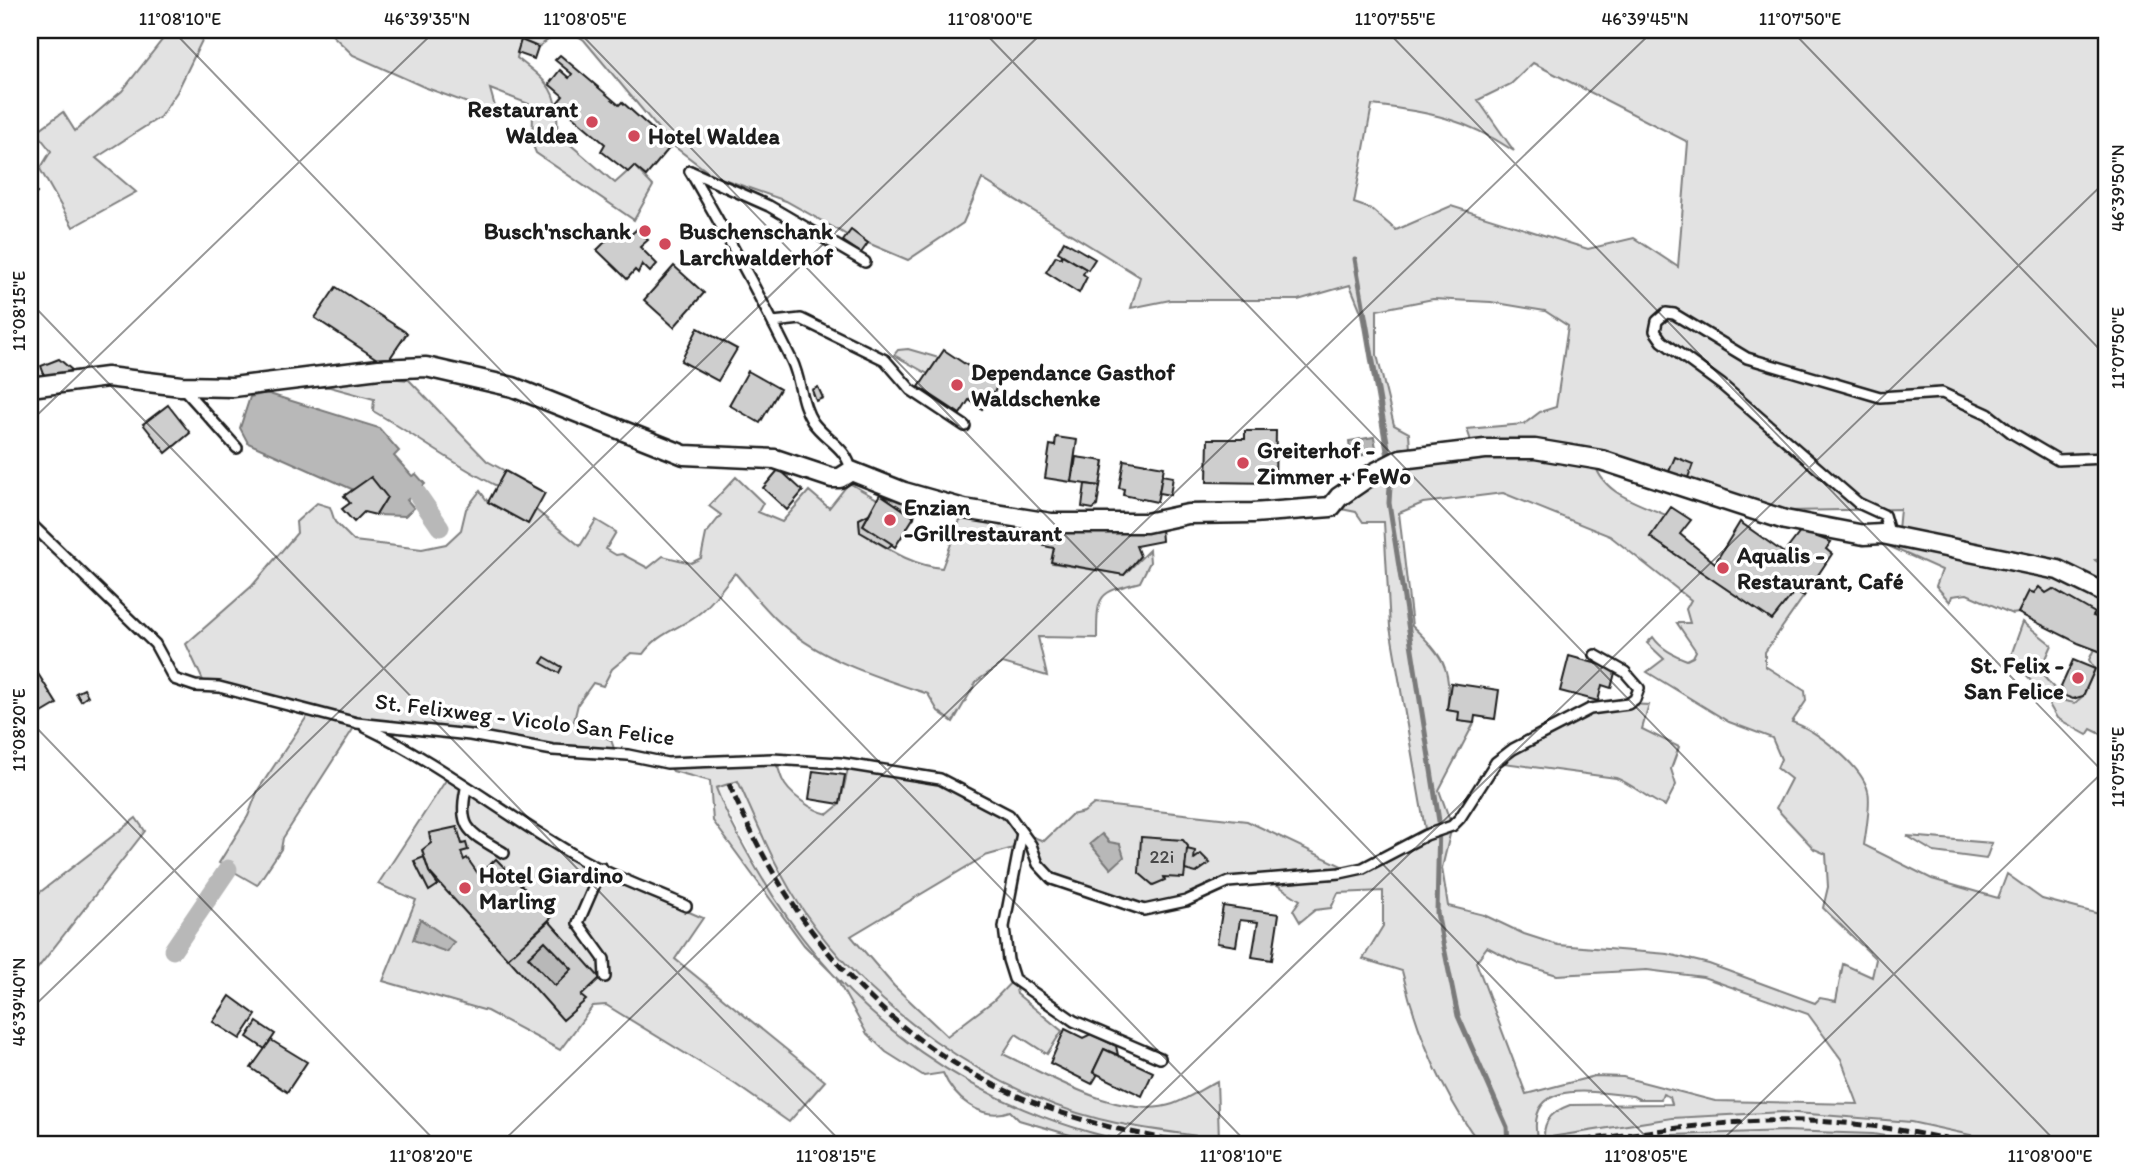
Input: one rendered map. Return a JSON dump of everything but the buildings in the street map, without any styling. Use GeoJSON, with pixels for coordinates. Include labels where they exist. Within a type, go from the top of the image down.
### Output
{"type":"FeatureCollection","features":[{"type":"Feature","properties":{"kind":"street"},"geometry":{"type":"LineString","coordinates":[[30,387],[88,377],[132,379],[181,386],[233,387],[387,368],[426,367],[513,387],[684,455],[775,459],[832,478],[840,478],[851,471],[904,492],[964,509],[1051,523],[1146,523],[1188,514],[1253,513],[1331,507],[1366,479],[1401,459],[1485,449],[1535,449],[1601,460],[1785,520],[1864,535],[1882,534],[2058,570],[2107,594]]}},
{"type":"Feature","properties":{"kind":"lane"},"geometry":{"type":"LineString","coordinates":[[851,471],[850,461],[812,421],[799,393],[795,368],[773,322],[690,171],[769,206],[865,262]]}},
{"type":"Feature","properties":{"kind":"lane"},"geometry":{"type":"LineString","coordinates":[[1882,534],[1888,529],[1884,515],[1858,503],[1721,385],[1662,341],[1656,331],[1657,321],[1666,313],[1674,314],[1746,358],[1880,397],[1942,393],[1989,414],[2012,433],[2058,460],[2107,458]]}},
{"type":"Feature","properties":{"kind":"lane"},"geometry":{"type":"LineString","coordinates":[[773,322],[801,319],[885,360],[911,390],[965,426]]}},
{"type":"Feature","properties":{"kind":"lane"},"geometry":{"type":"LineString","coordinates":[[181,386],[237,448]]}},
{"type":"Feature","properties":{"kind":"lane","name":"St. Felixweg - Vicolo San Felice"},"geometry":{"type":"LineString","coordinates":[[30,523],[155,644],[174,679],[195,687],[219,687],[357,723],[470,735],[553,750],[628,755],[667,763],[772,759],[840,764],[917,775],[956,785],[1002,810],[1016,821],[1038,864],[1052,879],[1144,910],[1186,901],[1228,882],[1352,872],[1426,835],[1451,826],[1460,818],[1496,762],[1513,749],[1590,709],[1628,704],[1635,699],[1639,688],[1625,672],[1595,655]]}},
{"type":"Feature","properties":{"kind":"lane","name":"St. Felixweg - Vicolo San Felice"},"geometry":{"type":"LineString","coordinates":[[357,723],[403,746],[466,789],[583,860],[686,906]]}},
{"type":"Feature","properties":{"kind":"lane"},"geometry":{"type":"LineString","coordinates":[[466,789],[461,811],[469,831],[504,853]]}},
{"type":"Feature","properties":{"kind":"lane"},"geometry":{"type":"LineString","coordinates":[[1022,833],[1004,926],[1008,960],[1014,979],[1074,1021],[1160,1058]]}},
{"type":"Feature","properties":{"kind":"lane"},"geometry":{"type":"LineString","coordinates":[[602,868],[579,923],[604,959],[605,977]]}},
{"type":"Feature","properties":{"kind":"shaded area"},"geometry":{"type":"Polygon","coordinates":[[[170,30],[207,30],[177,92],[160,117],[96,158],[136,192],[73,227],[40,169],[51,151],[36,132],[63,112],[75,131],[122,91],[170,30]]]}},
{"type":"Feature","properties":{"kind":"shaded area"},"geometry":{"type":"Polygon","coordinates":[[[327,30],[562,30],[538,47],[521,40],[517,58],[550,89],[556,107],[557,133],[615,183],[634,166],[653,186],[634,220],[536,153],[532,141],[533,116],[529,104],[490,89],[497,114],[424,87],[353,55],[327,30]]]}},
{"type":"Feature","properties":{"kind":"shaded area"},"geometry":{"type":"Polygon","coordinates":[[[569,30],[2107,30],[2107,558],[2095,560],[2107,568],[2107,587],[1898,530],[1900,509],[1787,511],[1710,492],[1658,471],[1545,440],[1535,448],[1594,459],[1603,480],[1621,495],[1666,515],[1650,537],[1772,620],[1795,591],[1804,596],[1765,652],[1765,666],[1805,691],[1806,701],[1792,722],[1837,750],[1864,781],[1869,802],[1864,845],[1932,879],[1998,898],[2007,874],[2042,899],[2107,916],[2107,1145],[2016,1145],[1911,1122],[1783,1112],[1672,1118],[1544,1138],[1545,1126],[1551,1117],[1570,1105],[1672,1104],[1670,1097],[1663,1094],[1661,1099],[1639,1099],[1633,1096],[1583,1092],[1553,1097],[1542,1105],[1536,1118],[1537,1138],[1481,1145],[1454,1105],[1432,1062],[1402,971],[1363,959],[1383,926],[1383,891],[1338,893],[1331,908],[1315,910],[1300,922],[1293,910],[1300,900],[1265,877],[1144,910],[1052,879],[1022,834],[1017,847],[985,856],[851,936],[894,986],[947,1036],[993,1001],[1014,979],[1017,994],[1062,1031],[1047,1054],[1016,1034],[1003,1054],[1063,1084],[1109,1101],[1153,1108],[1179,1102],[1217,1081],[1219,1139],[1099,1119],[1057,1106],[1016,1088],[935,1041],[898,1012],[863,981],[832,948],[805,913],[777,865],[738,781],[716,788],[759,873],[793,926],[832,973],[804,945],[713,821],[710,781],[673,771],[667,763],[772,759],[785,785],[795,796],[808,806],[828,814],[840,804],[849,765],[926,776],[1002,810],[1022,833],[1044,841],[1071,815],[1084,812],[1094,804],[1247,821],[1352,871],[1426,835],[1390,627],[1384,522],[1363,522],[1356,512],[1331,507],[1387,460],[1362,314],[1350,285],[1298,300],[1170,300],[1131,308],[1140,277],[982,179],[963,223],[908,260],[868,243],[851,231],[847,235],[786,201],[712,175],[671,144],[584,40],[569,30]],[[1533,63],[1511,84],[1478,100],[1514,151],[1479,131],[1446,118],[1372,105],[1354,203],[1371,209],[1396,230],[1451,206],[1588,249],[1634,238],[1678,267],[1688,142],[1533,63]],[[1433,299],[1377,310],[1377,355],[1394,425],[1409,433],[1410,449],[1402,458],[1474,450],[1467,429],[1524,424],[1540,412],[1556,407],[1568,326],[1545,311],[1491,302],[1433,299]],[[1503,493],[1423,503],[1399,513],[1412,626],[1431,645],[1443,663],[1448,684],[1447,710],[1459,712],[1459,721],[1474,723],[1439,790],[1452,826],[1442,868],[1448,906],[1484,915],[1524,934],[1558,945],[1668,954],[1709,964],[1815,1003],[1820,998],[1836,1001],[1843,964],[1872,977],[1876,959],[1823,908],[1828,887],[1826,854],[1814,849],[1776,808],[1791,779],[1777,768],[1781,759],[1772,738],[1729,722],[1647,672],[1664,659],[1647,643],[1653,637],[1673,654],[1687,660],[1693,657],[1696,651],[1677,623],[1690,623],[1686,609],[1691,600],[1610,536],[1503,493]],[[1487,947],[1476,962],[1526,1094],[1595,1076],[1623,1077],[1715,1101],[1858,1104],[1841,1059],[1808,1014],[1703,977],[1647,970],[1557,975],[1518,963],[1487,947]]]}},
{"type":"Feature","properties":{"kind":"shaded area"},"geometry":{"type":"Polygon","coordinates":[[[908,349],[939,358],[928,374],[894,355],[898,350],[908,349]]]}},
{"type":"Feature","properties":{"kind":"shaded area"},"geometry":{"type":"Polygon","coordinates":[[[377,377],[409,380],[487,461],[505,471],[497,486],[373,411],[374,399],[330,387],[285,386],[377,377]]]}},
{"type":"Feature","properties":{"kind":"shaded area"},"geometry":{"type":"Polygon","coordinates":[[[266,393],[379,428],[399,451],[394,456],[412,476],[416,474],[425,484],[407,500],[414,508],[405,516],[376,515],[387,497],[371,477],[354,490],[248,443],[240,428],[250,397],[266,393]]]}},
{"type":"Feature","properties":{"kind":"shaded area"},"geometry":{"type":"Polygon","coordinates":[[[1374,437],[1377,453],[1351,457],[1349,441],[1374,437]]]}},
{"type":"Feature","properties":{"kind":"shaded area"},"geometry":{"type":"Polygon","coordinates":[[[736,477],[763,503],[758,512],[782,522],[809,491],[829,508],[849,483],[877,499],[869,514],[859,519],[860,532],[899,555],[930,566],[942,568],[964,509],[1048,523],[1044,545],[1054,548],[1052,563],[1124,575],[1149,550],[1150,562],[1140,582],[1116,589],[1103,597],[1098,612],[1097,638],[1038,637],[1047,676],[1003,663],[977,681],[953,722],[938,711],[928,694],[847,665],[809,645],[775,618],[735,573],[702,611],[661,637],[643,654],[631,653],[612,669],[603,686],[593,683],[578,704],[574,721],[611,740],[616,754],[357,723],[283,838],[281,849],[257,885],[219,863],[248,816],[258,790],[310,712],[206,687],[186,644],[252,586],[297,533],[296,522],[317,503],[330,507],[335,522],[354,541],[422,549],[446,544],[461,530],[466,509],[480,491],[488,502],[528,524],[536,510],[580,546],[596,520],[616,532],[606,549],[648,568],[663,556],[691,563],[701,558],[706,534],[721,515],[709,506],[736,477]]]}},
{"type":"Feature","properties":{"kind":"shaded area"},"geometry":{"type":"Polygon","coordinates":[[[1864,535],[2058,570],[2107,594],[2107,621],[2093,616],[2094,613],[2053,589],[2046,593],[2039,587],[2034,593],[2029,592],[2018,613],[2012,614],[1967,594],[1952,596],[1950,602],[1936,586],[1942,570],[1864,535]]]}},
{"type":"Feature","properties":{"kind":"shaded area"},"geometry":{"type":"Polygon","coordinates":[[[2023,622],[2052,645],[2040,672],[2065,701],[2075,703],[2083,696],[2095,669],[2089,660],[2094,649],[2107,654],[2107,731],[2103,735],[2091,729],[2087,735],[2057,718],[2043,694],[2010,658],[2023,622]]]}},
{"type":"Feature","properties":{"kind":"shaded area"},"geometry":{"type":"Polygon","coordinates":[[[1628,704],[1649,705],[1642,729],[1679,747],[1671,769],[1676,785],[1665,806],[1616,778],[1496,762],[1590,709],[1628,704]]]}},
{"type":"Feature","properties":{"kind":"shaded area"},"geometry":{"type":"Polygon","coordinates":[[[448,777],[599,873],[703,918],[675,959],[825,1081],[789,1122],[735,1084],[606,1005],[593,1006],[560,1050],[487,1011],[383,981],[416,900],[378,884],[448,777]]]}},
{"type":"Feature","properties":{"kind":"shaded area"},"geometry":{"type":"Polygon","coordinates":[[[738,781],[762,834],[892,1006],[932,1039],[981,1069],[1047,1101],[1099,1119],[1237,1142],[1286,1145],[1144,1145],[1111,1139],[1011,1104],[970,1084],[918,1052],[883,1025],[835,976],[806,944],[776,902],[715,788],[738,781]]]}},
{"type":"Feature","properties":{"kind":"shaded area"},"geometry":{"type":"Polygon","coordinates":[[[136,818],[145,831],[30,978],[30,900],[136,818]]]}},
{"type":"Feature","properties":{"kind":"shaded area"},"geometry":{"type":"Polygon","coordinates":[[[1102,834],[1109,842],[1120,844],[1124,857],[1111,869],[1090,844],[1102,834]]]}},
{"type":"Feature","properties":{"kind":"shaded area"},"geometry":{"type":"Polygon","coordinates":[[[1907,836],[1992,843],[1986,859],[1934,852],[1907,836]]]}},
{"type":"Feature","properties":{"kind":"shaded area"},"geometry":{"type":"Polygon","coordinates":[[[420,919],[454,942],[447,952],[413,940],[420,919]]]}},
{"type":"Feature","properties":{"kind":"shaded area"},"geometry":{"type":"Polygon","coordinates":[[[545,941],[572,969],[555,986],[528,957],[545,941]]]}},
{"type":"Feature","properties":{"kind":"shaded area"},"geometry":{"type":"Polygon","coordinates":[[[835,976],[875,1015],[921,1052],[971,1084],[1025,1110],[1083,1130],[1144,1145],[1104,1145],[1019,1120],[1010,1111],[999,1114],[979,1110],[954,1091],[943,1073],[924,1076],[886,1052],[867,1034],[835,976]]]}},
{"type":"Feature","properties":{"kind":"shaded area"},"geometry":{"type":"Polygon","coordinates":[[[1783,1112],[1911,1122],[2016,1145],[1939,1145],[1873,1134],[1784,1131],[1672,1135],[1590,1145],[1483,1145],[1672,1118],[1783,1112]]]}},
{"type":"Feature","properties":{"kind":"shaded area"},"geometry":{"type":"Polygon","coordinates":[[[1784,1131],[1873,1134],[1939,1145],[1590,1145],[1672,1135],[1784,1131]]]}},
{"type":"Feature","properties":{"kind":"waterway"},"geometry":{"type":"LineString","coordinates":[[1355,259],[1390,459]]}},
{"type":"Feature","properties":{"kind":"waterway"},"geometry":{"type":"LineString","coordinates":[[1391,469],[1389,503],[1439,821],[1437,913],[1458,1016],[1507,1127],[1508,1145]]}},
{"type":"Feature","properties":{"kind":"waterway"},"geometry":{"type":"LineString","coordinates":[[416,492],[440,527]]}},
{"type":"Feature","properties":{"kind":"waterway"},"geometry":{"type":"LineString","coordinates":[[173,950],[228,869]]}},
{"type":"Feature","properties":{"kind":"railway"},"geometry":{"type":"LineString","coordinates":[[729,784],[767,861],[810,929],[859,987],[915,1036],[977,1076],[1047,1108],[1124,1130],[1209,1145]]}},
{"type":"Feature","properties":{"kind":"railway"},"geometry":{"type":"LineString","coordinates":[[1539,1145],[1705,1125],[1772,1121],[1870,1126],[1976,1145]]}},
{"type":"Feature","properties":{"kind":"place","name":"Restaurant Waldea"},"geometry":{"type":"Point","coordinates":[592,122]}},
{"type":"Feature","properties":{"kind":"place","name":"Hotel Waldea"},"geometry":{"type":"Point","coordinates":[634,136]}},
{"type":"Feature","properties":{"kind":"place","name":"Busch'nschank"},"geometry":{"type":"Point","coordinates":[645,231]}},
{"type":"Feature","properties":{"kind":"place","name":"Buschenschank Larchwalderhof"},"geometry":{"type":"Point","coordinates":[665,244]}},
{"type":"Feature","properties":{"kind":"place","name":"Dependance Gasthof Waldschenke"},"geometry":{"type":"Point","coordinates":[957,385]}},
{"type":"Feature","properties":{"kind":"place","name":"Greiterhof - Zimmer + FeWo"},"geometry":{"type":"Point","coordinates":[1243,463]}},
{"type":"Feature","properties":{"kind":"place","name":"Enzian -Grillrestaurant"},"geometry":{"type":"Point","coordinates":[890,520]}},
{"type":"Feature","properties":{"kind":"place","name":"Aqualis - Restaurant, Café"},"geometry":{"type":"Point","coordinates":[1723,568]}},
{"type":"Feature","properties":{"kind":"place","name":"St. Felix - San Felice"},"geometry":{"type":"Point","coordinates":[2078,678]}},
{"type":"Feature","properties":{"kind":"place","name":"Hotel Giardino Marling"},"geometry":{"type":"Point","coordinates":[465,888]}}]}
